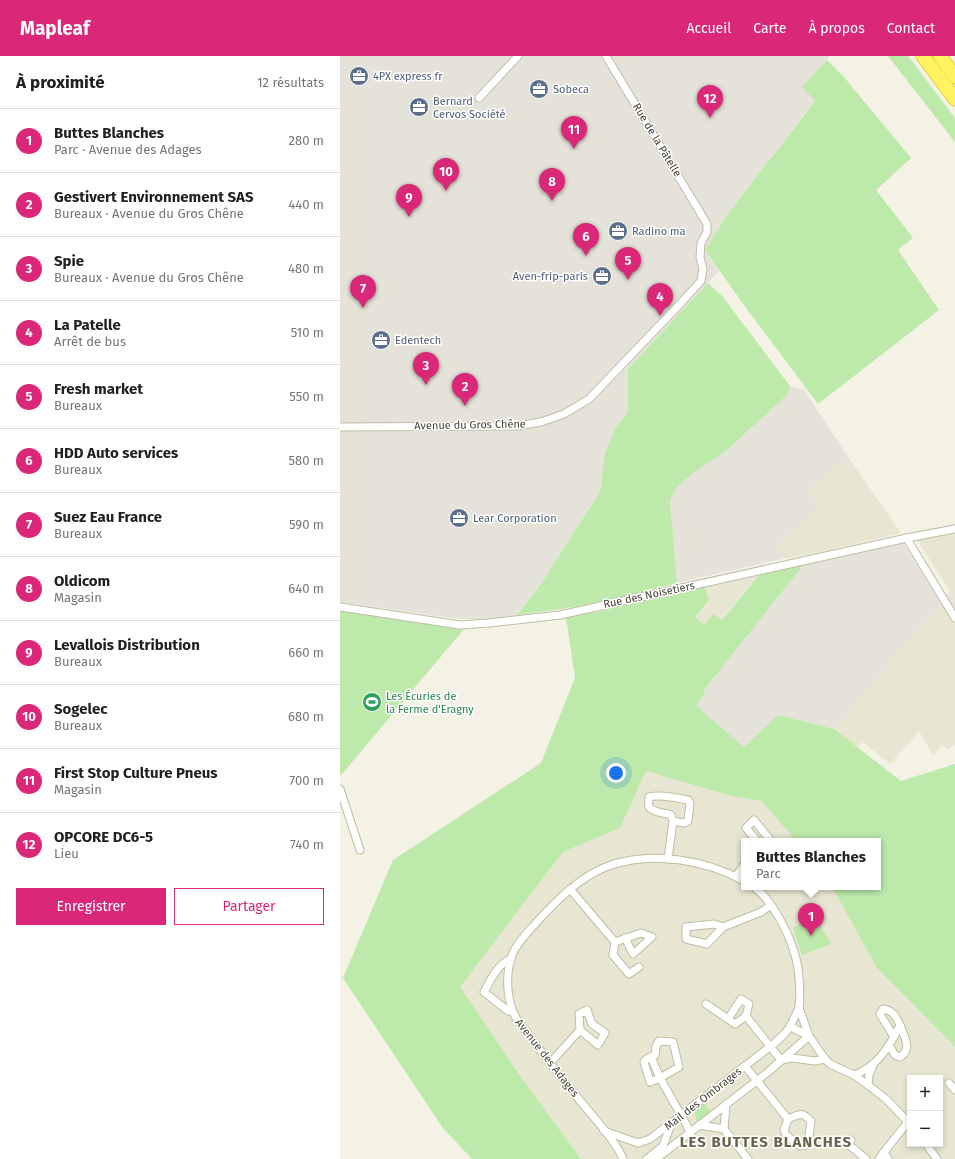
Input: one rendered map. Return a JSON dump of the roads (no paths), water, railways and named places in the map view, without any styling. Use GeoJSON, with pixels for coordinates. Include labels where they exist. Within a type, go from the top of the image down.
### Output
{"type":"FeatureCollection","features":[{"type":"Feature","properties":{"kind":"highway"},"geometry":{"type":"LineString","coordinates":[[923,56],[955,99]]}},
{"type":"Feature","properties":{"kind":"highway"},"geometry":{"type":"LineString","coordinates":[[940,56],[955,77]]}},
{"type":"Feature","properties":{"kind":"street"},"geometry":{"type":"LineString","coordinates":[[478,98],[518,56]]}},
{"type":"Feature","properties":{"kind":"street","name":"Rue de la Pâtelle"},"geometry":{"type":"LineString","coordinates":[[606,56],[707,224]]}},
{"type":"Feature","properties":{"kind":"street","name":"Avenue du Gros Chêne"},"geometry":{"type":"LineString","coordinates":[[340,427],[517,426],[541,422],[564,414],[589,399],[701,281],[703,269],[700,250],[701,242],[707,232],[707,224]]}},
{"type":"Feature","properties":{"kind":"street","name":"Rue des Noisetiers"},"geometry":{"type":"LineString","coordinates":[[340,607],[460,625],[552,616],[907,538],[955,529]]}},
{"type":"Feature","properties":{"kind":"street"},"geometry":{"type":"LineString","coordinates":[[907,538],[955,618]]}},
{"type":"Feature","properties":{"kind":"street"},"geometry":{"type":"LineString","coordinates":[[340,790],[360,850]]}},
{"type":"Feature","properties":{"kind":"street"},"geometry":{"type":"LineString","coordinates":[[668,859],[673,821],[671,815],[654,811],[650,808],[650,797],[670,796],[688,800],[690,803],[688,821],[684,823],[673,821]]}},
{"type":"Feature","properties":{"kind":"street"},"geometry":{"type":"LineString","coordinates":[[754,838],[746,828],[754,820],[769,838]]}},
{"type":"Feature","properties":{"kind":"street","name":"Avenue des Adages"},"geometry":{"type":"LineString","coordinates":[[623,1159],[604,1130],[550,1063],[512,1011],[508,990],[508,974],[511,959],[518,944],[526,933],[549,908],[570,889],[590,875],[610,865],[650,858],[668,859],[701,863],[741,879]]}},
{"type":"Feature","properties":{"kind":"street"},"geometry":{"type":"LineString","coordinates":[[736,876],[741,869]]}},
{"type":"Feature","properties":{"kind":"street"},"geometry":{"type":"LineString","coordinates":[[570,889],[614,942],[613,955],[629,974],[639,967]]}},
{"type":"Feature","properties":{"kind":"street"},"geometry":{"type":"LineString","coordinates":[[758,890],[771,906],[781,922],[796,955],[800,995],[799,1008],[810,1036],[830,1064],[854,1075],[868,1085],[886,1099],[907,1121]]}},
{"type":"Feature","properties":{"kind":"street"},"geometry":{"type":"LineString","coordinates":[[723,927],[714,924],[686,927],[686,939],[707,944],[723,927],[761,912],[771,906]]}},
{"type":"Feature","properties":{"kind":"street"},"geometry":{"type":"LineString","coordinates":[[614,942],[625,938]]}},
{"type":"Feature","properties":{"kind":"street"},"geometry":{"type":"LineString","coordinates":[[511,959],[499,966],[484,992],[508,1011],[512,1011]]}},
{"type":"Feature","properties":{"kind":"street"},"geometry":{"type":"LineString","coordinates":[[706,1004],[735,1024],[746,1016],[749,1004],[741,999],[728,1019]]}},
{"type":"Feature","properties":{"kind":"street","name":"Mail des Ombrages"},"geometry":{"type":"LineString","coordinates":[[604,1130],[638,1143],[650,1139],[786,1034],[799,1008]]}},
{"type":"Feature","properties":{"kind":"street"},"geometry":{"type":"LineString","coordinates":[[889,1045],[895,1055],[900,1057],[907,1050],[907,1044],[896,1015],[889,1009],[883,1009],[880,1014],[894,1037]]}},
{"type":"Feature","properties":{"kind":"street"},"geometry":{"type":"LineString","coordinates":[[550,1063],[580,1030],[579,1014],[587,1010],[592,1024],[605,1033],[598,1045],[580,1030]]}},
{"type":"Feature","properties":{"kind":"street"},"geometry":{"type":"LineString","coordinates":[[746,1016],[781,1060],[792,1058],[815,1061],[825,1058]]}},
{"type":"Feature","properties":{"kind":"street"},"geometry":{"type":"LineString","coordinates":[[868,1085],[869,1075],[873,1065],[889,1045],[900,1025]]}},
{"type":"Feature","properties":{"kind":"street"},"geometry":{"type":"LineString","coordinates":[[791,1026],[810,1036]]}},
{"type":"Feature","properties":{"kind":"street","name":"Mail des Ombrages"},"geometry":{"type":"LineString","coordinates":[[656,1159],[810,1036]]}},
{"type":"Feature","properties":{"kind":"street"},"geometry":{"type":"LineString","coordinates":[[659,1041],[673,1042],[679,1067],[660,1078],[650,1082],[644,1062],[647,1058],[655,1055],[656,1046],[659,1041]]}},
{"type":"Feature","properties":{"kind":"street"},"geometry":{"type":"LineString","coordinates":[[651,1057],[660,1078],[691,1132]]}},
{"type":"Feature","properties":{"kind":"street"},"geometry":{"type":"LineString","coordinates":[[854,1075],[873,1065]]}},
{"type":"Feature","properties":{"kind":"street"},"geometry":{"type":"LineString","coordinates":[[745,1066],[788,1119]]}},
{"type":"Feature","properties":{"kind":"street"},"geometry":{"type":"LineString","coordinates":[[949,1083],[955,1090]]}},
{"type":"Feature","properties":{"kind":"street"},"geometry":{"type":"LineString","coordinates":[[724,1129],[726,1104]]}},
{"type":"Feature","properties":{"kind":"street"},"geometry":{"type":"LineString","coordinates":[[800,1114],[805,1115],[811,1122],[808,1144],[800,1146],[786,1135],[784,1130],[788,1119],[800,1114]]}},
{"type":"Feature","properties":{"kind":"street"},"geometry":{"type":"LineString","coordinates":[[647,1159],[662,1146],[671,1124]]}},
{"type":"Feature","properties":{"kind":"street"},"geometry":{"type":"LineString","coordinates":[[699,1125],[724,1129],[748,1159]]}},
{"type":"Feature","properties":{"kind":"street"},"geometry":{"type":"LineString","coordinates":[[879,1159],[907,1125]]}},
{"type":"Feature","properties":{"kind":"street"},"geometry":{"type":"LineString","coordinates":[[851,1140],[848,1144],[866,1159]]}},
{"type":"Feature","properties":{"kind":"street"},"geometry":{"type":"LineString","coordinates":[[928,1147],[937,1159]]}},
{"type":"Feature","properties":{"kind":"street"},"geometry":{"type":"LineString","coordinates":[[884,1152],[888,1159]]}},
{"type":"Feature","properties":{"kind":"place","name":"4PX express fr"},"geometry":{"type":"Point","coordinates":[359,76]}},
{"type":"Feature","properties":{"kind":"place","name":"Sobeca"},"geometry":{"type":"Point","coordinates":[539,89]}},
{"type":"Feature","properties":{"kind":"place","name":"Bernard Cervos Société"},"geometry":{"type":"Point","coordinates":[419,107]}},
{"type":"Feature","properties":{"kind":"place","name":"OPCORE DC6-5"},"geometry":{"type":"Point","coordinates":[710,118]}},
{"type":"Feature","properties":{"kind":"place","name":"First Stop Culture Pneus"},"geometry":{"type":"Point","coordinates":[574,149]}},
{"type":"Feature","properties":{"kind":"place","name":"Sogelec"},"geometry":{"type":"Point","coordinates":[446,191]}},
{"type":"Feature","properties":{"kind":"place","name":"Oldicom"},"geometry":{"type":"Point","coordinates":[552,201]}},
{"type":"Feature","properties":{"kind":"place","name":"Levallois Distribution"},"geometry":{"type":"Point","coordinates":[409,217]}},
{"type":"Feature","properties":{"kind":"place","name":"Radino ma"},"geometry":{"type":"Point","coordinates":[618,231]}},
{"type":"Feature","properties":{"kind":"place","name":"HDD Auto services"},"geometry":{"type":"Point","coordinates":[586,256]}},
{"type":"Feature","properties":{"kind":"place","name":"Aven-frip-paris"},"geometry":{"type":"Point","coordinates":[602,276]}},
{"type":"Feature","properties":{"kind":"place","name":"Fresh market"},"geometry":{"type":"Point","coordinates":[628,280]}},
{"type":"Feature","properties":{"kind":"place","name":"Suez Eau France"},"geometry":{"type":"Point","coordinates":[363,308]}},
{"type":"Feature","properties":{"kind":"place","name":"La Patelle"},"geometry":{"type":"Point","coordinates":[660,316]}},
{"type":"Feature","properties":{"kind":"place","name":"Edentech"},"geometry":{"type":"Point","coordinates":[381,340]}},
{"type":"Feature","properties":{"kind":"place","name":"Spie"},"geometry":{"type":"Point","coordinates":[426,385]}},
{"type":"Feature","properties":{"kind":"place","name":"Gestivert Environnement SAS"},"geometry":{"type":"Point","coordinates":[465,406]}},
{"type":"Feature","properties":{"kind":"place","name":"Lear Corporation"},"geometry":{"type":"Point","coordinates":[459,518]}},
{"type":"Feature","properties":{"kind":"place","name":"Les Écuries de la Ferme d'Eragny"},"geometry":{"type":"Point","coordinates":[372,702]}},
{"type":"Feature","properties":{"kind":"place","name":"Buttes Blanches"},"geometry":{"type":"Point","coordinates":[811,936]}},
{"type":"Feature","properties":{"kind":"district","name":"LES BUTTES BLANCHES"},"geometry":{"type":"Point","coordinates":[766,1142]}}]}
